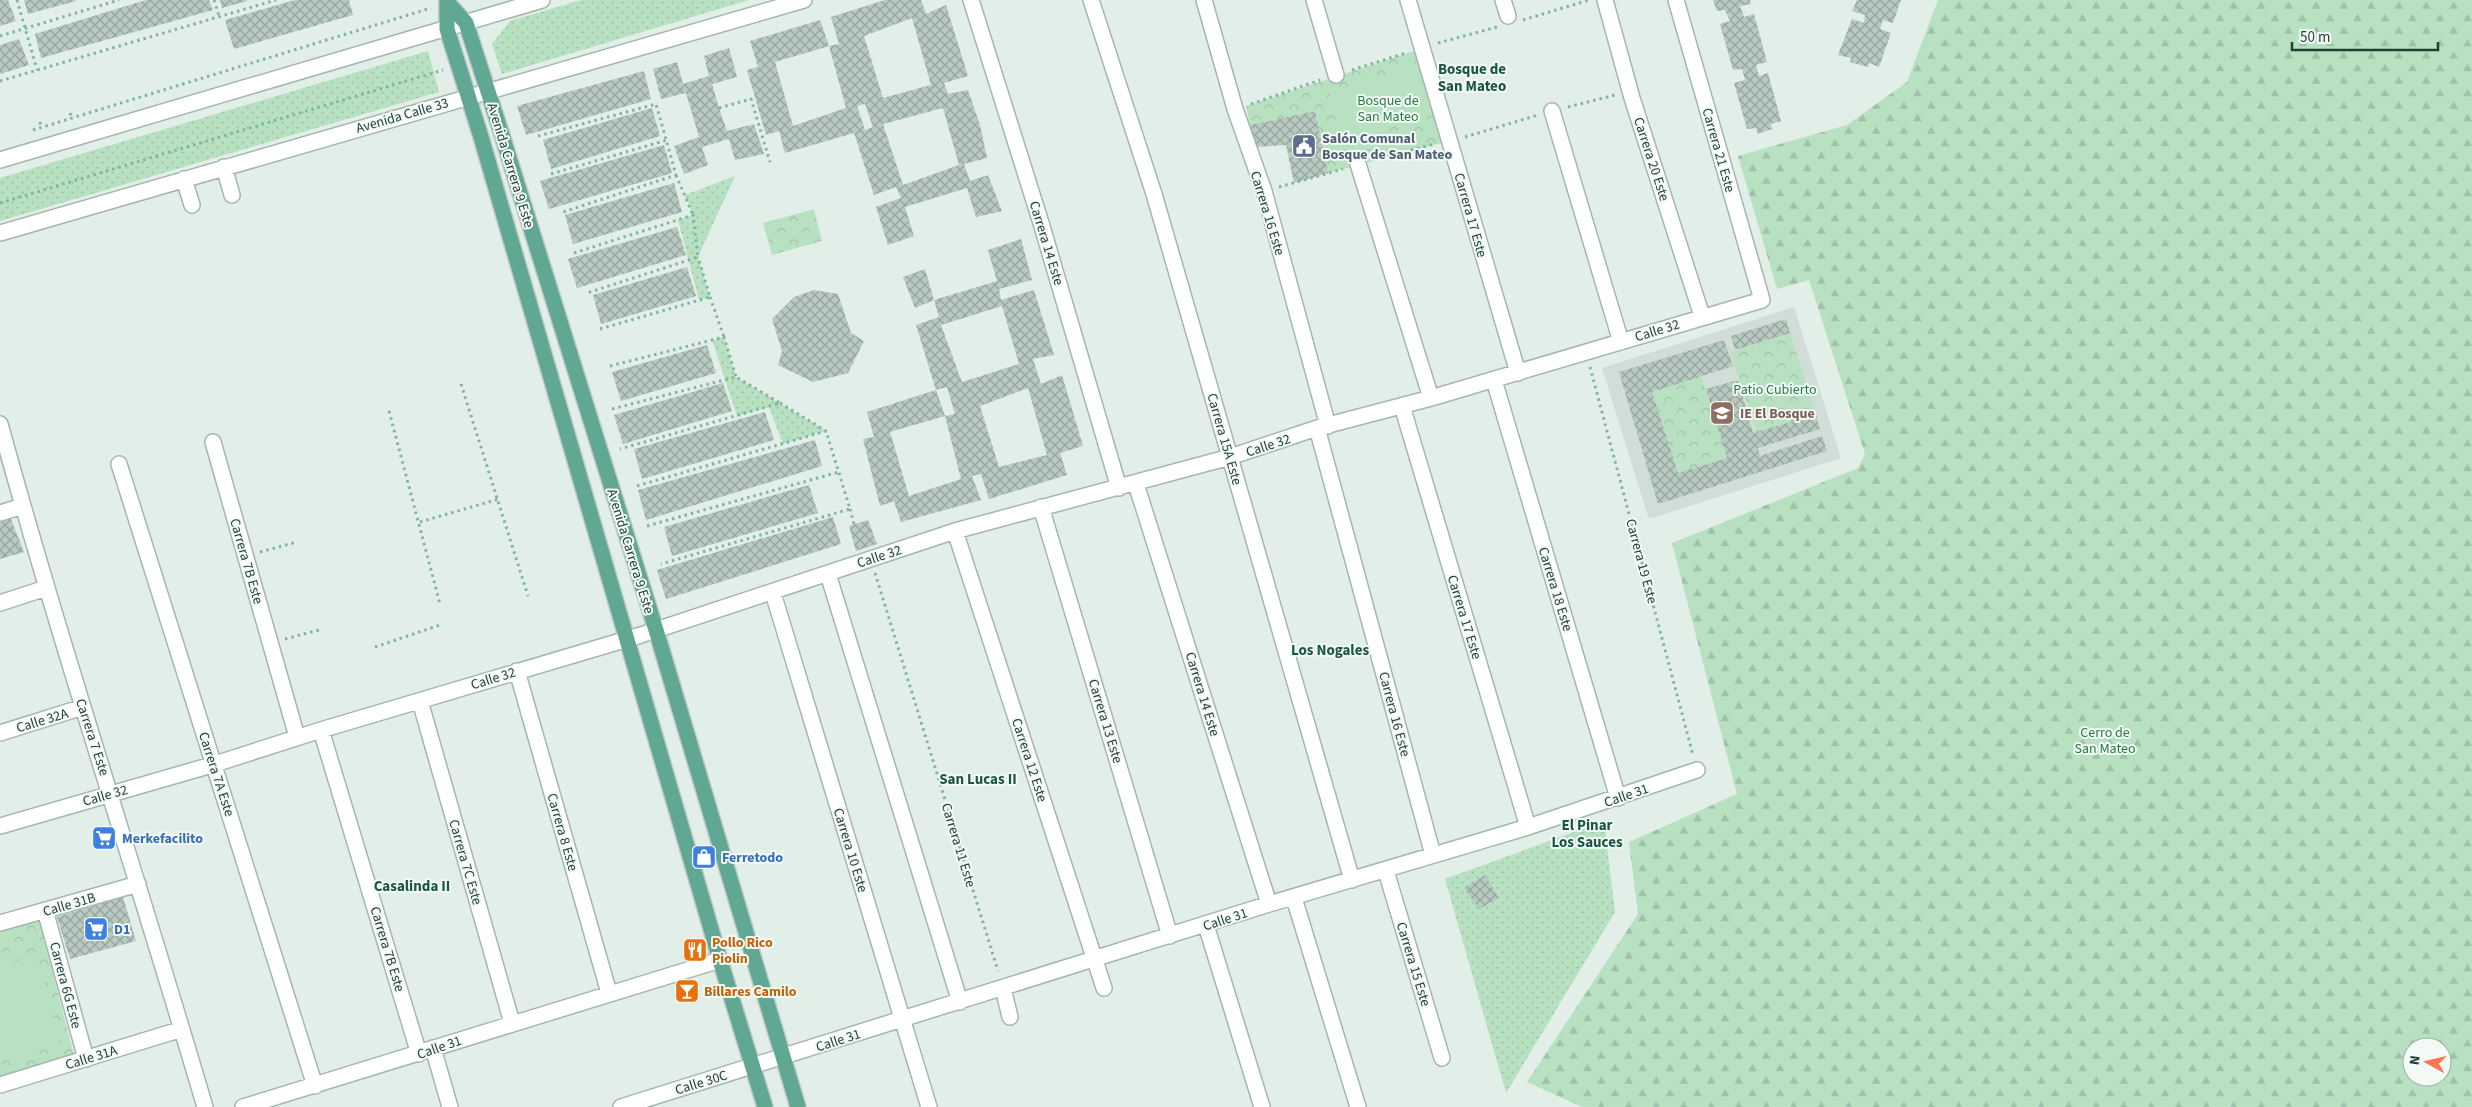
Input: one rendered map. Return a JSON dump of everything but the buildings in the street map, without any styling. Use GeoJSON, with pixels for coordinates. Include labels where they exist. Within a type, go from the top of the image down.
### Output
{"type":"FeatureCollection","features":[{"type":"Feature","properties":{"kind":"main road","name":"Avenida Carrera 9 Este"},"geometry":{"type":"LineString","coordinates":[[448,2],[466,23],[488,91],[656,630],[798,1107]]}},
{"type":"Feature","properties":{"kind":"main road","name":"Avenida Carrera 9 Este"},"geometry":{"type":"LineString","coordinates":[[448,2],[447,29],[628,638],[720,960],[765,1107]]}},
{"type":"Feature","properties":{"kind":"street"},"geometry":{"type":"LineString","coordinates":[[0,160],[542,0]]}},
{"type":"Feature","properties":{"kind":"street","name":"Avenida Calle 33"},"geometry":{"type":"LineString","coordinates":[[0,233],[804,0]]}},
{"type":"Feature","properties":{"kind":"street","name":"Carrera 14 Este"},"geometry":{"type":"LineString","coordinates":[[971,0],[1041,223],[1120,488]]}},
{"type":"Feature","properties":{"kind":"street","name":"Carrera 15A Este"},"geometry":{"type":"LineString","coordinates":[[1091,0],[1154,194],[1352,880]]}},
{"type":"Feature","properties":{"kind":"street","name":"Carrera 16 Este"},"geometry":{"type":"LineString","coordinates":[[1204,0],[1235,109],[1264,191],[1322,427],[1433,855]]}},
{"type":"Feature","properties":{"kind":"street"},"geometry":{"type":"LineString","coordinates":[[1314,0],[1336,75]]}},
{"type":"Feature","properties":{"kind":"street","name":"Carrera 17 Este"},"geometry":{"type":"LineString","coordinates":[[1408,0],[1518,373]]}},
{"type":"Feature","properties":{"kind":"street"},"geometry":{"type":"LineString","coordinates":[[1504,0],[1508,16]]}},
{"type":"Feature","properties":{"kind":"street","name":"Carrera 20 Este"},"geometry":{"type":"LineString","coordinates":[[1605,0],[1632,98],[1702,316]]}},
{"type":"Feature","properties":{"kind":"street","name":"Carrera 21 Este"},"geometry":{"type":"LineString","coordinates":[[1676,0],[1762,300]]}},
{"type":"Feature","properties":{"kind":"street"},"geometry":{"type":"LineString","coordinates":[[1552,111],[1621,342]]}},
{"type":"Feature","properties":{"kind":"street"},"geometry":{"type":"LineString","coordinates":[[1358,164],[1431,398]]}},
{"type":"Feature","properties":{"kind":"street"},"geometry":{"type":"LineString","coordinates":[[224,167],[232,195]]}},
{"type":"Feature","properties":{"kind":"street"},"geometry":{"type":"LineString","coordinates":[[184,179],[192,205]]}},
{"type":"Feature","properties":{"kind":"street","name":"Calle 32"},"geometry":{"type":"LineString","coordinates":[[0,826],[215,764],[297,737],[656,630],[773,593],[870,558],[956,531],[1041,507],[1136,484],[1230,457],[1322,427],[1494,380],[1702,316],[1762,300]]}},
{"type":"Feature","properties":{"kind":"street","name":"Carrera 18 Este"},"geometry":{"type":"LineString","coordinates":[[1494,380],[1618,798]]}},
{"type":"Feature","properties":{"kind":"street","name":"Carrera 17 Este"},"geometry":{"type":"LineString","coordinates":[[1402,406],[1528,827]]}},
{"type":"Feature","properties":{"kind":"street","name":"Carrera 7 Este"},"geometry":{"type":"LineString","coordinates":[[0,424],[46,588],[111,793],[204,1107]]}},
{"type":"Feature","properties":{"kind":"street","name":"Carrera 7B Este"},"geometry":{"type":"LineString","coordinates":[[213,442],[297,737]]}},
{"type":"Feature","properties":{"kind":"street","name":"Carrera 7A Este"},"geometry":{"type":"LineString","coordinates":[[119,464],[315,1086]]}},
{"type":"Feature","properties":{"kind":"street","name":"Carrera 14 Este"},"geometry":{"type":"LineString","coordinates":[[1136,484],[1269,904]]}},
{"type":"Feature","properties":{"kind":"street"},"geometry":{"type":"LineString","coordinates":[[0,513],[23,506]]}},
{"type":"Feature","properties":{"kind":"street","name":"Carrera 13 Este"},"geometry":{"type":"LineString","coordinates":[[1041,507],[1170,936]]}},
{"type":"Feature","properties":{"kind":"street","name":"Carrera 12 Este"},"geometry":{"type":"LineString","coordinates":[[956,531],[1104,988]]}},
{"type":"Feature","properties":{"kind":"street"},"geometry":{"type":"LineString","coordinates":[[828,574],[960,1002]]}},
{"type":"Feature","properties":{"kind":"street"},"geometry":{"type":"LineString","coordinates":[[0,603],[46,588]]}},
{"type":"Feature","properties":{"kind":"street","name":"Carrera 10 Este"},"geometry":{"type":"LineString","coordinates":[[773,593],[929,1107]]}},
{"type":"Feature","properties":{"kind":"street","name":"Carrera 8 Este"},"geometry":{"type":"LineString","coordinates":[[517,671],[608,993]]}},
{"type":"Feature","properties":{"kind":"street","name":"Carrera 7C Este"},"geometry":{"type":"LineString","coordinates":[[420,701],[512,1023]]}},
{"type":"Feature","properties":{"kind":"street","name":"Calle 32A"},"geometry":{"type":"LineString","coordinates":[[0,733],[83,707]]}},
{"type":"Feature","properties":{"kind":"street","name":"Carrera 7B Este"},"geometry":{"type":"LineString","coordinates":[[321,730],[426,1051],[450,1107]]}},
{"type":"Feature","properties":{"kind":"street","name":"Calle 31"},"geometry":{"type":"LineString","coordinates":[[753,1067],[1269,904],[1386,871],[1528,827],[1697,770]]}},
{"type":"Feature","properties":{"kind":"street","name":"Carrera 15 Este"},"geometry":{"type":"LineString","coordinates":[[1386,871],[1442,1058]]}},
{"type":"Feature","properties":{"kind":"street","name":"Calle 31B"},"geometry":{"type":"LineString","coordinates":[[0,923],[138,884]]}},
{"type":"Feature","properties":{"kind":"street"},"geometry":{"type":"LineString","coordinates":[[1294,898],[1358,1107]]}},
{"type":"Feature","properties":{"kind":"street","name":"Carrera 6G Este"},"geometry":{"type":"LineString","coordinates":[[45,910],[86,1059]]}},
{"type":"Feature","properties":{"kind":"street"},"geometry":{"type":"LineString","coordinates":[[1206,925],[1262,1107]]}},
{"type":"Feature","properties":{"kind":"street","name":"Calle 31"},"geometry":{"type":"LineString","coordinates":[[243,1107],[720,960]]}},
{"type":"Feature","properties":{"kind":"street"},"geometry":{"type":"LineString","coordinates":[[1003,988],[1010,1017]]}},
{"type":"Feature","properties":{"kind":"street","name":"Calle 31A"},"geometry":{"type":"LineString","coordinates":[[0,1085],[182,1029]]}},
{"type":"Feature","properties":{"kind":"street","name":"Calle 30C"},"geometry":{"type":"LineString","coordinates":[[621,1107],[753,1067]]}},
{"type":"Feature","properties":{"kind":"path"},"geometry":{"type":"LineString","coordinates":[[17,0],[37,70]]}},
{"type":"Feature","properties":{"kind":"path"},"geometry":{"type":"LineString","coordinates":[[0,36],[119,0]]}},
{"type":"Feature","properties":{"kind":"path"},"geometry":{"type":"LineString","coordinates":[[214,0],[219,16]]}},
{"type":"Feature","properties":{"kind":"path"},"geometry":{"type":"LineString","coordinates":[[0,81],[276,0]]}},
{"type":"Feature","properties":{"kind":"path"},"geometry":{"type":"LineString","coordinates":[[25,133],[448,2]]}},
{"type":"Feature","properties":{"kind":"path"},"geometry":{"type":"LineString","coordinates":[[0,203],[459,65]]}},
{"type":"Feature","properties":{"kind":"path"},"geometry":{"type":"LineString","coordinates":[[719,108],[751,99],[770,162]]}},
{"type":"Feature","properties":{"kind":"path"},"geometry":{"type":"LineString","coordinates":[[538,136],[656,104],[676,175],[693,215],[698,257],[736,377],[826,431],[854,524]]}},
{"type":"Feature","properties":{"kind":"path"},"geometry":{"type":"LineString","coordinates":[[70,113],[72,118]]}},
{"type":"Feature","properties":{"kind":"path"},"geometry":{"type":"LineString","coordinates":[[40,122],[42,128]]}},
{"type":"Feature","properties":{"kind":"path"},"geometry":{"type":"LineString","coordinates":[[551,174],[666,140]]}},
{"type":"Feature","properties":{"kind":"path"},"geometry":{"type":"LineString","coordinates":[[560,213],[676,175]]}},
{"type":"Feature","properties":{"kind":"path"},"geometry":{"type":"LineString","coordinates":[[574,253],[693,215]]}},
{"type":"Feature","properties":{"kind":"path"},"geometry":{"type":"LineString","coordinates":[[587,293],[698,257]]}},
{"type":"Feature","properties":{"kind":"path"},"geometry":{"type":"LineString","coordinates":[[600,330],[710,297]]}},
{"type":"Feature","properties":{"kind":"path"},"geometry":{"type":"LineString","coordinates":[[610,366],[724,337]]}},
{"type":"Feature","properties":{"kind":"path","name":"Carrera 19 Este"},"geometry":{"type":"LineString","coordinates":[[1586,352],[1697,770]]}},
{"type":"Feature","properties":{"kind":"path"},"geometry":{"type":"LineString","coordinates":[[612,409],[736,377]]}},
{"type":"Feature","properties":{"kind":"path"},"geometry":{"type":"LineString","coordinates":[[461,384],[499,499],[528,596]]}},
{"type":"Feature","properties":{"kind":"path"},"geometry":{"type":"LineString","coordinates":[[620,449],[780,403]]}},
{"type":"Feature","properties":{"kind":"path"},"geometry":{"type":"LineString","coordinates":[[389,411],[420,522],[440,604]]}},
{"type":"Feature","properties":{"kind":"path"},"geometry":{"type":"LineString","coordinates":[[637,486],[826,431]]}},
{"type":"Feature","properties":{"kind":"path"},"geometry":{"type":"LineString","coordinates":[[647,526],[839,472]]}},
{"type":"Feature","properties":{"kind":"path"},"geometry":{"type":"LineString","coordinates":[[420,522],[499,499]]}},
{"type":"Feature","properties":{"kind":"path"},"geometry":{"type":"LineString","coordinates":[[661,564],[850,509]]}},
{"type":"Feature","properties":{"kind":"path"},"geometry":{"type":"LineString","coordinates":[[245,556],[297,542]]}},
{"type":"Feature","properties":{"kind":"path","name":"Carrera 11 Este"},"geometry":{"type":"LineString","coordinates":[[870,558],[1003,988]]}},
{"type":"Feature","properties":{"kind":"path"},"geometry":{"type":"LineString","coordinates":[[375,647],[440,624]]}},
{"type":"Feature","properties":{"kind":"path"},"geometry":{"type":"LineString","coordinates":[[270,643],[319,630]]}},
{"type":"Feature","properties":{"kind":"shaded area","name":"IE El Bosque"},"geometry":{"type":"Polygon","coordinates":[[[1794,307],[1841,458],[1649,519],[1602,368],[1794,307]]]}},
{"type":"Feature","properties":{"kind":"green space"},"geometry":{"type":"Polygon","coordinates":[[[581,0],[749,0],[502,74],[492,44],[510,21],[581,0]]]}},
{"type":"Feature","properties":{"kind":"green space","name":"Cerro de San Mateo"},"geometry":{"type":"Polygon","coordinates":[[[1938,0],[2472,0],[2472,1107],[1582,1107],[1527,1082],[1638,914],[1629,842],[1737,794],[1672,543],[1858,468],[1865,454],[1809,280],[1777,289],[1738,156],[1847,125],[1907,82],[1938,0]]]}},
{"type":"Feature","properties":{"kind":"green space","name":"Bosque de San Mateo"},"geometry":{"type":"Polygon","coordinates":[[[1420,49],[1445,142],[1328,173],[1315,111],[1250,125],[1246,106],[1420,49]]]}},
{"type":"Feature","properties":{"kind":"green space"},"geometry":{"type":"Polygon","coordinates":[[[428,51],[439,92],[0,221],[0,178],[428,51]]]}},
{"type":"Feature","properties":{"kind":"green space"},"geometry":{"type":"Polygon","coordinates":[[[1424,63],[1438,113],[1344,143],[1329,92],[1424,63]]]}},
{"type":"Feature","properties":{"kind":"green space"},"geometry":{"type":"Polygon","coordinates":[[[735,176],[698,257],[710,297],[699,300],[678,220],[693,215],[685,195],[735,176]]]}},
{"type":"Feature","properties":{"kind":"green space"},"geometry":{"type":"Polygon","coordinates":[[[814,209],[822,241],[772,255],[763,223],[814,209]]]}},
{"type":"Feature","properties":{"kind":"green space","name":"Patio Cubierto"},"geometry":{"type":"Polygon","coordinates":[[[1790,333],[1816,415],[1757,434],[1731,352],[1790,333]]]}},
{"type":"Feature","properties":{"kind":"green space"},"geometry":{"type":"Polygon","coordinates":[[[724,337],[736,377],[826,431],[783,444],[769,407],[737,416],[712,340],[724,337]]]}},
{"type":"Feature","properties":{"kind":"green space"},"geometry":{"type":"Polygon","coordinates":[[[1701,376],[1727,457],[1678,473],[1652,392],[1701,376]]]}},
{"type":"Feature","properties":{"kind":"green space"},"geometry":{"type":"Polygon","coordinates":[[[1604,821],[1615,912],[1506,1093],[1445,879],[1604,821]]]}},
{"type":"Feature","properties":{"kind":"green space"},"geometry":{"type":"Polygon","coordinates":[[[39,920],[74,1055],[0,1079],[0,931],[39,920]]]}},
{"type":"Feature","properties":{"kind":"green space"},"geometry":{"type":"Polygon","coordinates":[[[37,955],[60,1043],[0,1060],[0,966],[37,955]]]}},
{"type":"Feature","properties":{"kind":"place","name":"Salón Comunal Bosque de San Mateo"},"geometry":{"type":"Point","coordinates":[1304,146]}},
{"type":"Feature","properties":{"kind":"place","name":"IE El Bosque"},"geometry":{"type":"Point","coordinates":[1722,413]}},
{"type":"Feature","properties":{"kind":"place","name":"Merkefacilito"},"geometry":{"type":"Point","coordinates":[104,838]}},
{"type":"Feature","properties":{"kind":"place","name":"Ferretodo"},"geometry":{"type":"Point","coordinates":[704,857]}},
{"type":"Feature","properties":{"kind":"place","name":"D1"},"geometry":{"type":"Point","coordinates":[96,929]}},
{"type":"Feature","properties":{"kind":"place","name":"Pollo Rico Piolin"},"geometry":{"type":"Point","coordinates":[695,950]}},
{"type":"Feature","properties":{"kind":"place","name":"Billares Camilo"},"geometry":{"type":"Point","coordinates":[687,991]}},
{"type":"Feature","properties":{"kind":"district","name":"Bosque de San Mateo"},"geometry":{"type":"Point","coordinates":[1472,78]}},
{"type":"Feature","properties":{"kind":"district","name":"Los Nogales"},"geometry":{"type":"Point","coordinates":[1330,650]}},
{"type":"Feature","properties":{"kind":"district","name":"San Lucas II"},"geometry":{"type":"Point","coordinates":[978,779]}},
{"type":"Feature","properties":{"kind":"district","name":"El Pinar Los Sauces"},"geometry":{"type":"Point","coordinates":[1587,834]}},
{"type":"Feature","properties":{"kind":"district","name":"Casalinda II"},"geometry":{"type":"Point","coordinates":[412,886]}}]}
